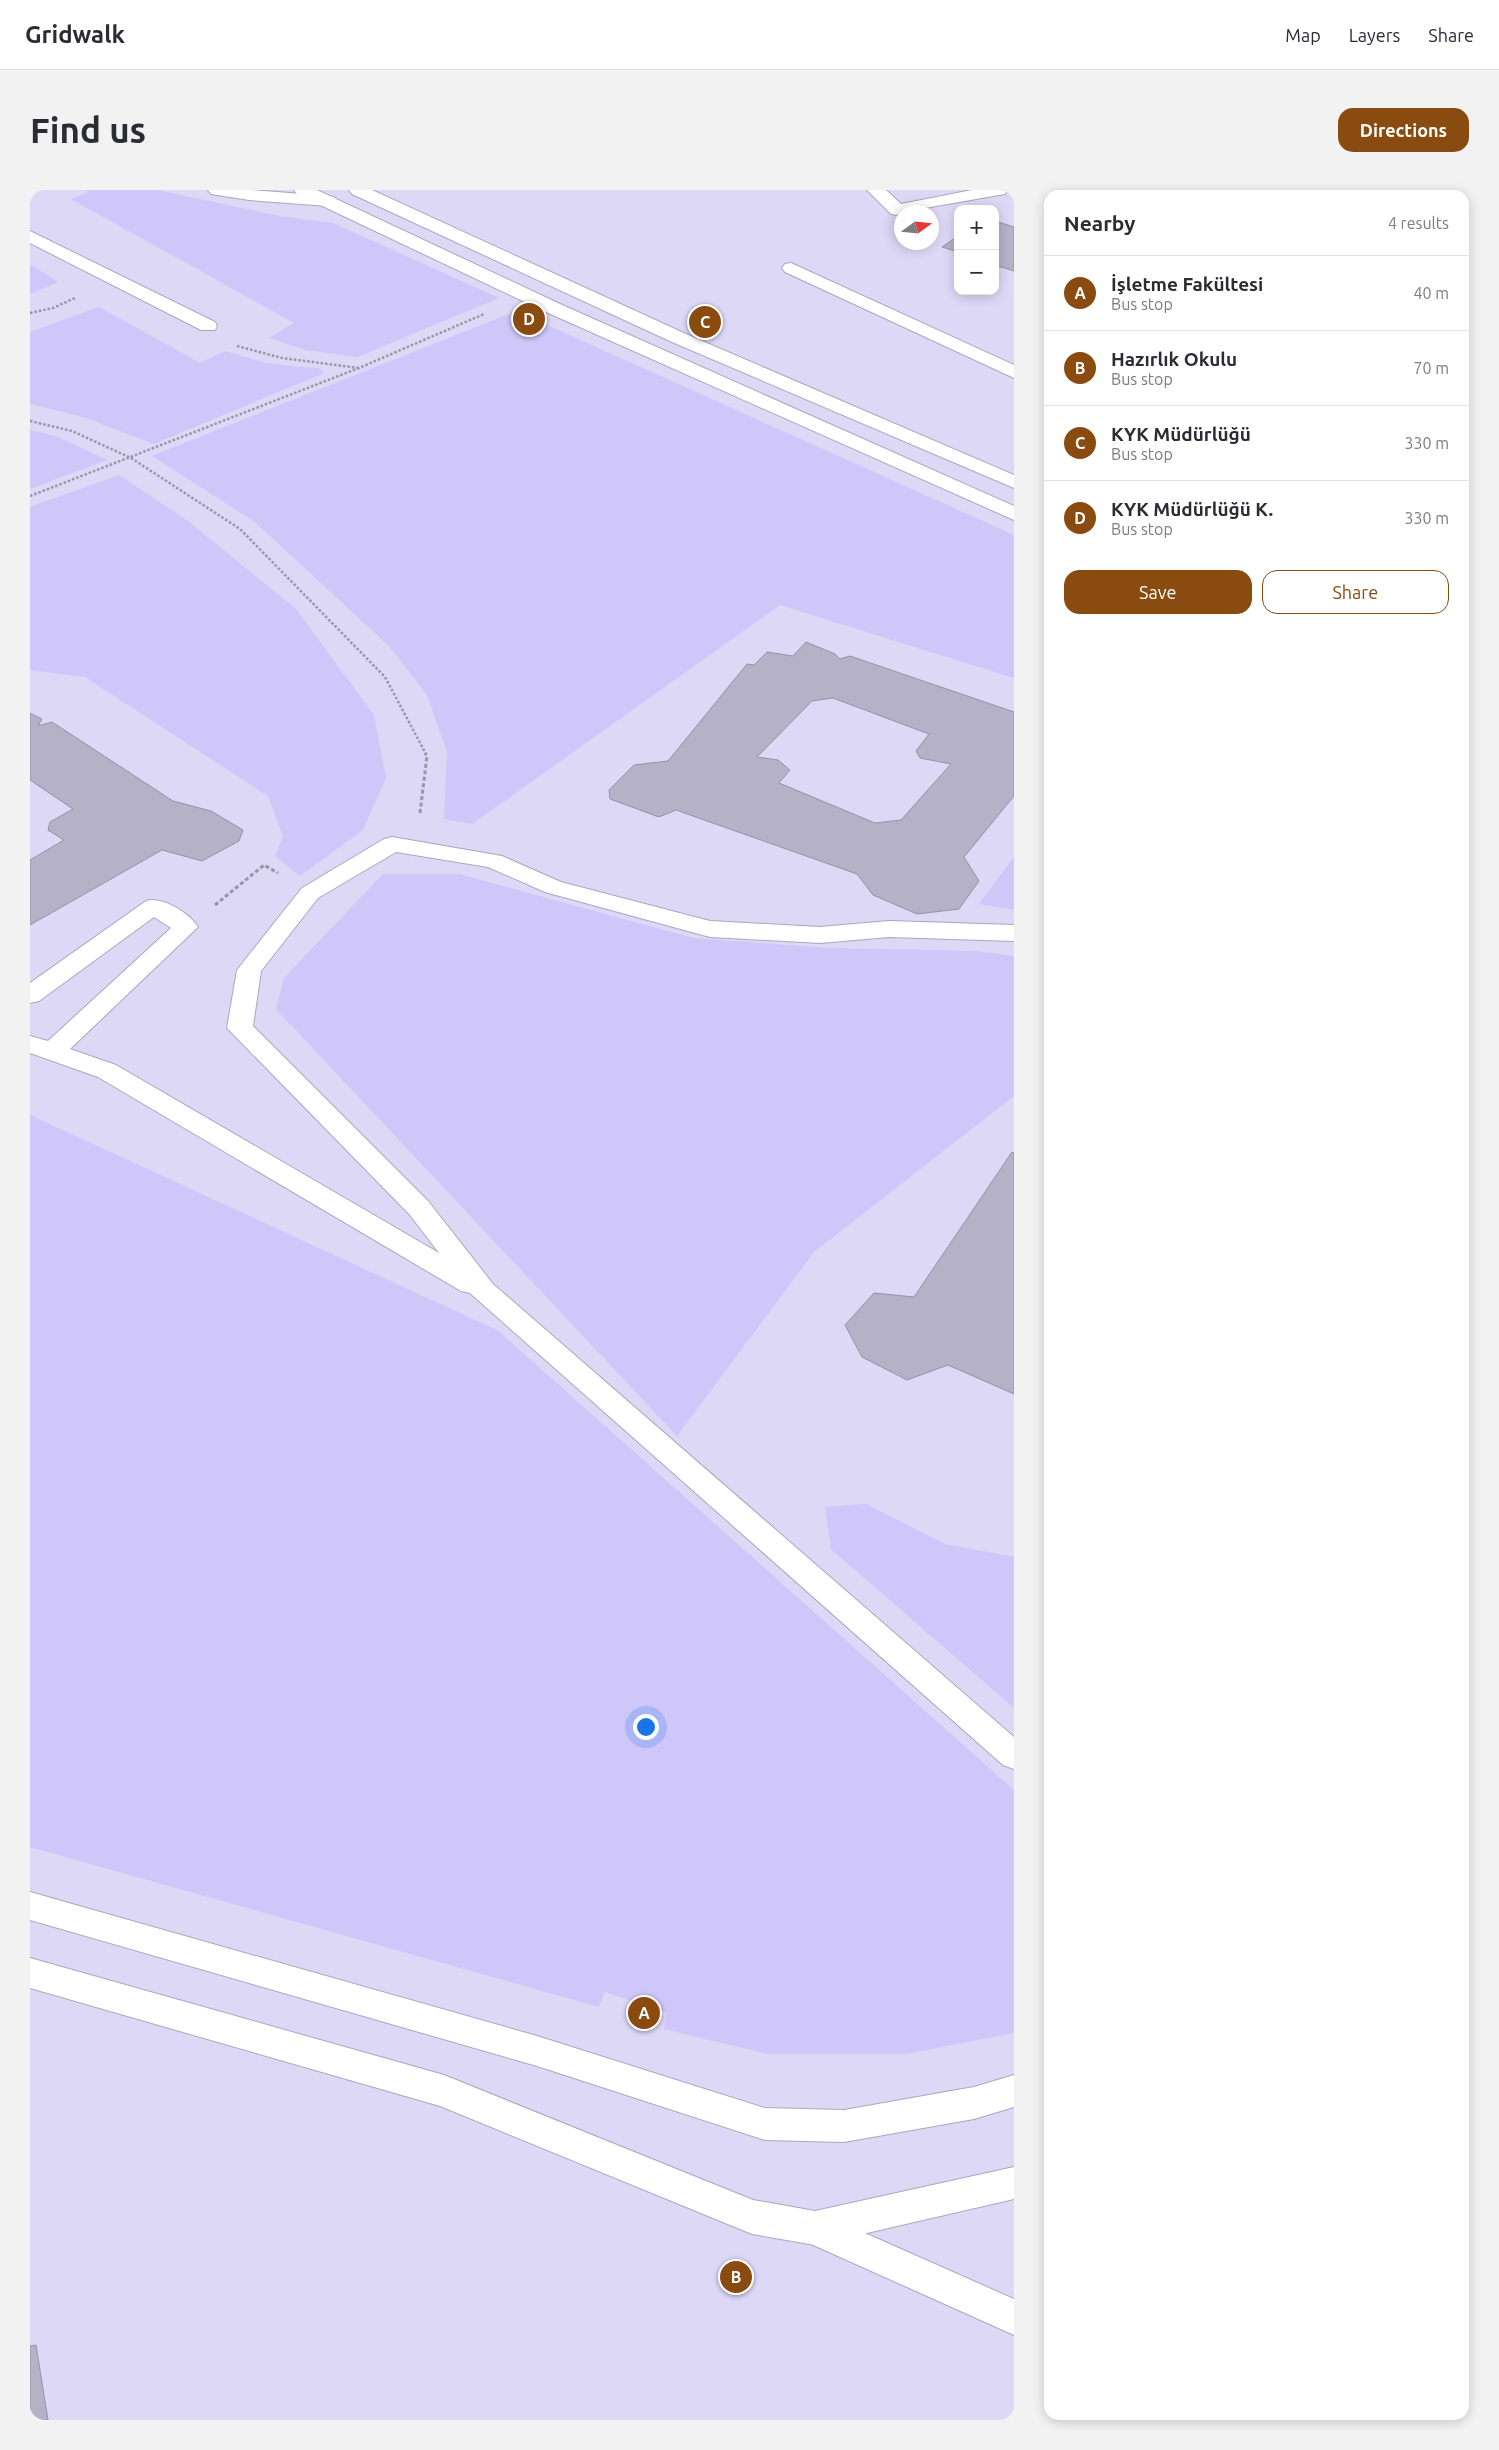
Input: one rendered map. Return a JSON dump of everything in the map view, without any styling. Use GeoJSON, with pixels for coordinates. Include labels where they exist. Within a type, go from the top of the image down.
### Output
{"type":"FeatureCollection","features":[{"type":"Feature","properties":{"kind":"street"},"geometry":{"type":"LineString","coordinates":[[217,190],[249,195],[328,201]]}},
{"type":"Feature","properties":{"kind":"street"},"geometry":{"type":"LineString","coordinates":[[303,190],[528,296],[1014,514]]}},
{"type":"Feature","properties":{"kind":"street"},"geometry":{"type":"LineString","coordinates":[[358,190],[679,338],[1014,482]]}},
{"type":"Feature","properties":{"kind":"street"},"geometry":{"type":"LineString","coordinates":[[876,190],[897,210],[999,190]]}},
{"type":"Feature","properties":{"kind":"street"},"geometry":{"type":"LineString","coordinates":[[30,236],[208,326]]}},
{"type":"Feature","properties":{"kind":"street"},"geometry":{"type":"LineString","coordinates":[[791,268],[1014,372]]}},
{"type":"Feature","properties":{"kind":"street"},"geometry":{"type":"LineString","coordinates":[[1014,933],[973,930],[889,929],[820,935],[710,929],[553,887],[494,861],[392,844],[310,893],[249,970],[240,1028],[418,1208],[483,1291],[1014,1756]]}},
{"type":"Feature","properties":{"kind":"street"},"geometry":{"type":"LineString","coordinates":[[30,995],[154,906],[186,927],[41,1048]]}},
{"type":"Feature","properties":{"kind":"street"},"geometry":{"type":"LineString","coordinates":[[41,1048],[107,1071],[483,1291]]}},
{"type":"Feature","properties":{"kind":"street"},"geometry":{"type":"LineString","coordinates":[[30,1906],[537,2051],[765,2124],[844,2126],[974,2103],[1014,2091]]}},
{"type":"Feature","properties":{"kind":"street"},"geometry":{"type":"LineString","coordinates":[[30,1973],[444,2091],[752,2217],[815,2228],[1014,2317]]}},
{"type":"Feature","properties":{"kind":"street"},"geometry":{"type":"LineString","coordinates":[[815,2228],[1014,2183]]}},
{"type":"Feature","properties":{"kind":"path"},"geometry":{"type":"LineString","coordinates":[[30,496],[359,368],[528,296]]}},
{"type":"Feature","properties":{"kind":"path"},"geometry":{"type":"LineString","coordinates":[[30,421],[72,431],[131,458],[240,529],[385,677],[427,756],[422,804],[416,827],[392,844]]}},
{"type":"Feature","properties":{"kind":"path"},"geometry":{"type":"LineString","coordinates":[[212,907],[264,865],[310,893]]}},
{"type":"Feature","properties":{"kind":"shaded area"},"geometry":{"type":"Polygon","coordinates":[[[30,190],[1014,190],[1014,2420],[30,2420],[30,190]]]}},
{"type":"Feature","properties":{"kind":"shaded area"},"geometry":{"type":"Polygon","coordinates":[[[86,190],[157,190],[279,216],[333,223],[499,298],[357,357],[305,350],[269,338],[294,323],[71,199],[89,192],[86,190]]]}},
{"type":"Feature","properties":{"kind":"shaded area"},"geometry":{"type":"Polygon","coordinates":[[[30,264],[58,282],[30,294],[30,264]]]}},
{"type":"Feature","properties":{"kind":"shaded area"},"geometry":{"type":"Polygon","coordinates":[[[99,307],[200,363],[225,351],[266,363],[319,368],[324,373],[154,444],[86,418],[30,404],[30,332],[99,307]]]}},
{"type":"Feature","properties":{"kind":"shaded area"},"geometry":{"type":"Polygon","coordinates":[[[516,311],[1014,535],[1014,678],[780,605],[472,824],[444,819],[447,752],[427,695],[390,647],[255,522],[152,456],[516,311]]]}},
{"type":"Feature","properties":{"kind":"shaded area"},"geometry":{"type":"Polygon","coordinates":[[[30,430],[58,437],[107,460],[30,489],[30,430]]]}},
{"type":"Feature","properties":{"kind":"shaded area"},"geometry":{"type":"Polygon","coordinates":[[[119,475],[188,521],[296,609],[374,715],[386,778],[363,830],[300,876],[275,856],[283,837],[268,796],[85,677],[30,670],[30,507],[119,475]]]}},
{"type":"Feature","properties":{"kind":"shaded area"},"geometry":{"type":"Polygon","coordinates":[[[1014,857],[1014,910],[979,904],[1014,857]]]}},
{"type":"Feature","properties":{"kind":"shaded area"},"geometry":{"type":"Polygon","coordinates":[[[383,874],[459,874],[693,938],[828,948],[977,951],[1014,956],[1014,1096],[814,1252],[677,1436],[276,1009],[284,978],[383,874]]]}},
{"type":"Feature","properties":{"kind":"shaded area"},"geometry":{"type":"Polygon","coordinates":[[[30,1115],[497,1330],[1014,1790],[1014,2033],[905,2054],[767,2054],[664,2029],[667,2013],[605,1992],[599,2007],[30,1847],[30,1115]]]}},
{"type":"Feature","properties":{"kind":"shaded area"},"geometry":{"type":"Polygon","coordinates":[[[866,1504],[945,1544],[1014,1557],[1014,1708],[831,1549],[825,1507],[866,1504]]]}},
{"type":"Feature","properties":{"kind":"building"},"geometry":{"type":"Polygon","coordinates":[[[999,222],[1014,227],[1014,271],[999,266],[999,222]]]}},
{"type":"Feature","properties":{"kind":"building"},"geometry":{"type":"Polygon","coordinates":[[[954,239],[954,251],[942,247],[954,239]]]}},
{"type":"Feature","properties":{"kind":"building"},"geometry":{"type":"Polygon","coordinates":[[[806,642],[835,654],[840,659],[850,656],[1014,712],[1014,796],[964,857],[979,881],[959,909],[917,914],[873,895],[857,874],[676,810],[659,817],[610,799],[609,790],[634,765],[668,761],[747,664],[754,665],[767,652],[793,656],[806,642]],[[833,698],[812,701],[757,757],[778,760],[790,770],[779,783],[875,823],[901,820],[951,764],[920,758],[916,751],[929,734],[833,698]]]}},
{"type":"Feature","properties":{"kind":"building"},"geometry":{"type":"Polygon","coordinates":[[[30,713],[42,719],[38,726],[52,722],[173,801],[211,811],[243,830],[239,841],[202,861],[162,850],[30,925],[30,860],[64,840],[48,830],[50,822],[73,809],[30,780],[30,713]]]}},
{"type":"Feature","properties":{"kind":"building"},"geometry":{"type":"Polygon","coordinates":[[[1012,1152],[1014,1153],[1014,1394],[948,1365],[907,1380],[862,1357],[845,1325],[874,1293],[914,1297],[1012,1152]]]}},
{"type":"Feature","properties":{"kind":"building"},"geometry":{"type":"Polygon","coordinates":[[[36,2345],[48,2420],[30,2420],[30,2346],[36,2345]]]}},
{"type":"Feature","properties":{"kind":"place","name":"KYK Müdürlüğü K."},"geometry":{"type":"Point","coordinates":[529,319]}},
{"type":"Feature","properties":{"kind":"place","name":"KYK Müdürlüğü"},"geometry":{"type":"Point","coordinates":[705,322]}},
{"type":"Feature","properties":{"kind":"place","name":"İşletme Fakültesi"},"geometry":{"type":"Point","coordinates":[644,2013]}},
{"type":"Feature","properties":{"kind":"place","name":"Hazırlık Okulu"},"geometry":{"type":"Point","coordinates":[736,2277]}}]}
